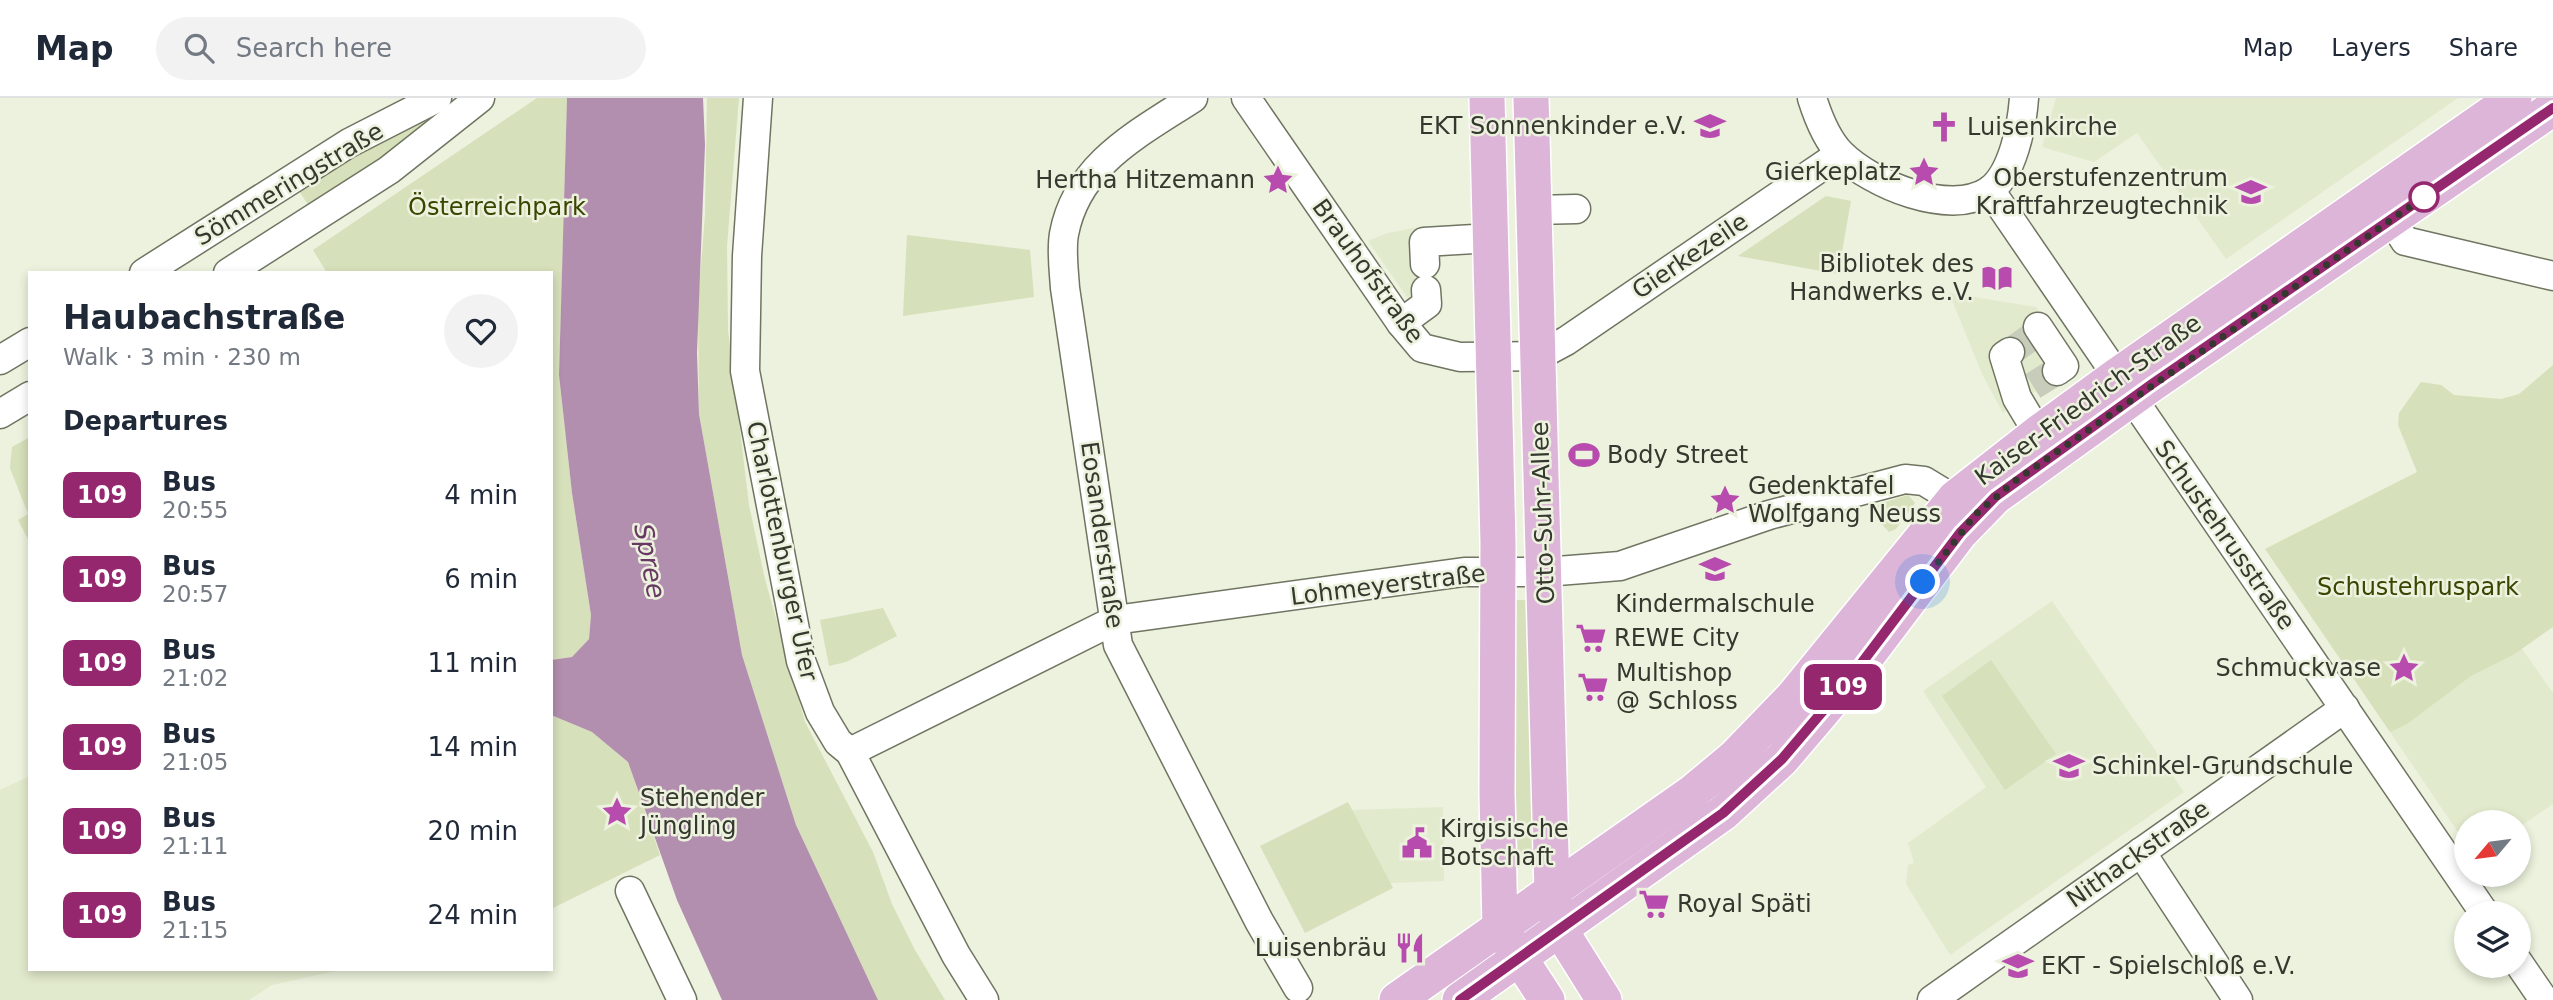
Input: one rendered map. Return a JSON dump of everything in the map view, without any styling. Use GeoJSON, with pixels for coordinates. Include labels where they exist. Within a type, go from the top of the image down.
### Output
{"type":"FeatureCollection","features":[{"type":"Feature","properties":{"kind":"main road","name":"Otto-Suhr-Allee"},"geometry":{"type":"LineString","coordinates":[[1487,98],[1499,572],[1497,793],[1500,928]]}},
{"type":"Feature","properties":{"kind":"main road","name":"Otto-Suhr-Allee"},"geometry":{"type":"LineString","coordinates":[[1531,98],[1552,892],[1559,928]]}},
{"type":"Feature","properties":{"kind":"main road","name":"Kaiser-Friedrich-Straße"},"geometry":{"type":"LineString","coordinates":[[1460,1000],[1723,813],[1782,759],[1845,685],[1966,506],[2015,481],[2123,388],[2514,98]]}},
{"type":"Feature","properties":{"kind":"main road","name":"Kaiser-Friedrich-Straße"},"geometry":{"type":"LineString","coordinates":[[1397,1000],[1552,892],[1735,757],[1966,506],[2038,433],[2123,388],[2390,219],[2553,108]]}},
{"type":"Feature","properties":{"kind":"main road"},"geometry":{"type":"LineString","coordinates":[[1500,928],[1547,1000]]}},
{"type":"Feature","properties":{"kind":"main road"},"geometry":{"type":"LineString","coordinates":[[1559,928],[1604,1000]]}},
{"type":"Feature","properties":{"kind":"street","name":"Sömmeringstraße"},"geometry":{"type":"LineString","coordinates":[[147,271],[349,143],[437,98]]}},
{"type":"Feature","properties":{"kind":"street","name":"Sömmeringstraße"},"geometry":{"type":"LineString","coordinates":[[231,271],[389,170],[481,98]]}},
{"type":"Feature","properties":{"kind":"street","name":"Charlottenburger Ufer"},"geometry":{"type":"LineString","coordinates":[[758,98],[747,256],[745,371],[802,661],[820,712],[838,743],[850,752],[956,955],[984,1000]]}},
{"type":"Feature","properties":{"kind":"street","name":"Eosanderstraße"},"geometry":{"type":"LineString","coordinates":[[1193,98],[1101,160],[1077,192],[1063,235],[1065,288],[1118,645],[1259,921],[1298,988]]}},
{"type":"Feature","properties":{"kind":"street","name":"Brauhofstraße"},"geometry":{"type":"LineString","coordinates":[[1246,98],[1401,323],[1429,351],[1461,357],[1538,356]]}},
{"type":"Feature","properties":{"kind":"street"},"geometry":{"type":"LineString","coordinates":[[1812,98],[1823,128],[1840,154],[1863,172],[1916,195],[1954,200],[1971,198],[1990,190],[2006,169],[2017,137],[2024,98]]}},
{"type":"Feature","properties":{"kind":"street","name":"Gierkezeile"},"geometry":{"type":"LineString","coordinates":[[1538,356],[1577,334],[1840,154]]}},
{"type":"Feature","properties":{"kind":"street","name":"Schustehrusstraße"},"geometry":{"type":"LineString","coordinates":[[1990,190],[2067,307],[2476,901]]}},
{"type":"Feature","properties":{"kind":"street"},"geometry":{"type":"LineString","coordinates":[[1534,210],[1576,209]]}},
{"type":"Feature","properties":{"kind":"street"},"geometry":{"type":"LineString","coordinates":[[2390,219],[2405,241],[2553,276]]}},
{"type":"Feature","properties":{"kind":"street"},"geometry":{"type":"LineString","coordinates":[[1401,323],[1427,304],[1423,242],[1490,238]]}},
{"type":"Feature","properties":{"kind":"street"},"geometry":{"type":"LineString","coordinates":[[2045,347],[2067,307]]}},
{"type":"Feature","properties":{"kind":"street"},"geometry":{"type":"LineString","coordinates":[[0,360],[28,343]]}},
{"type":"Feature","properties":{"kind":"street"},"geometry":{"type":"LineString","coordinates":[[2018,375],[2038,433]]}},
{"type":"Feature","properties":{"kind":"street"},"geometry":{"type":"LineString","coordinates":[[0,414],[28,397]]}},
{"type":"Feature","properties":{"kind":"street","name":"Lohmeyerstraße"},"geometry":{"type":"LineString","coordinates":[[850,752],[1115,620],[1464,572],[1545,572],[1620,566],[1769,515],[1905,479],[1924,481],[1966,506]]}},
{"type":"Feature","properties":{"kind":"street","name":"Nithackstraße"},"geometry":{"type":"LineString","coordinates":[[1932,1000],[2345,708]]}},
{"type":"Feature","properties":{"kind":"street"},"geometry":{"type":"LineString","coordinates":[[2141,852],[2238,1000]]}},
{"type":"Feature","properties":{"kind":"street"},"geometry":{"type":"LineString","coordinates":[[630,891],[681,1000]]}},
{"type":"Feature","properties":{"kind":"street"},"geometry":{"type":"LineString","coordinates":[[2529,978],[2544,1000]]}},
{"type":"Feature","properties":{"kind":"shaded area","name":"Oberstufenzentrum Kraftfahrzeugtechnik"},"geometry":{"type":"Polygon","coordinates":[[[2056,98],[2458,98],[2226,259],[2137,133],[2094,162],[2042,147],[2056,98]]]}},
{"type":"Feature","properties":{"kind":"shaded area"},"geometry":{"type":"Polygon","coordinates":[[[1425,226],[1426,232],[1435,232],[1438,316],[1423,320],[1368,241],[1388,233],[1425,226]]]}},
{"type":"Feature","properties":{"kind":"shaded area"},"geometry":{"type":"Polygon","coordinates":[[[1949,293],[2036,307],[2075,365],[2003,413],[1983,376],[1949,293]]]}},
{"type":"Feature","properties":{"kind":"shaded area","name":"Schinkel-Grundschule"},"geometry":{"type":"Polygon","coordinates":[[[2052,601],[2184,792],[1950,955],[1906,884],[1908,865],[1914,863],[1908,843],[1986,787],[1923,691],[2052,601]]]}},
{"type":"Feature","properties":{"kind":"shaded area"},"geometry":{"type":"Polygon","coordinates":[[[2518,643],[2553,693],[2553,804],[2531,819],[2531,810],[2454,810],[2454,826],[2390,732],[2518,643]]]}},
{"type":"Feature","properties":{"kind":"shaded area"},"geometry":{"type":"Polygon","coordinates":[[[28,777],[28,971],[335,971],[272,985],[249,1000],[0,1000],[0,790],[28,777]]]}},
{"type":"Feature","properties":{"kind":"shaded area"},"geometry":{"type":"Polygon","coordinates":[[[1443,807],[1444,881],[1390,883],[1352,810],[1443,807]]]}},
{"type":"Feature","properties":{"kind":"green space","name":"Österreichpark"},"geometry":{"type":"Polygon","coordinates":[[[537,98],[567,98],[559,375],[572,493],[591,615],[589,639],[572,657],[553,660],[553,271],[326,271],[313,250],[537,98]]]}},
{"type":"Feature","properties":{"kind":"green space"},"geometry":{"type":"Polygon","coordinates":[[[707,98],[739,98],[727,246],[728,330],[749,505],[765,579],[805,722],[873,852],[892,904],[915,950],[945,1000],[878,1000],[796,825],[742,655],[699,414],[698,304],[705,215],[707,98]]]}},
{"type":"Feature","properties":{"kind":"green space"},"geometry":{"type":"Polygon","coordinates":[[[425,111],[435,127],[313,212],[295,185],[425,111]]]}},
{"type":"Feature","properties":{"kind":"green space"},"geometry":{"type":"Polygon","coordinates":[[[1826,196],[1851,201],[1838,274],[1738,256],[1826,196]]]}},
{"type":"Feature","properties":{"kind":"green space"},"geometry":{"type":"Polygon","coordinates":[[[907,235],[1030,250],[1034,297],[903,316],[907,235]]]}},
{"type":"Feature","properties":{"kind":"green space","name":"Schustehruspark"},"geometry":{"type":"Polygon","coordinates":[[[2553,365],[2553,627],[2513,655],[2471,676],[2407,724],[2390,732],[2265,549],[2417,472],[2398,425],[2399,413],[2421,382],[2441,385],[2454,395],[2501,399],[2519,394],[2553,365]]]}},
{"type":"Feature","properties":{"kind":"green space"},"geometry":{"type":"Polygon","coordinates":[[[28,438],[28,514],[10,468],[12,447],[28,438]]]}},
{"type":"Feature","properties":{"kind":"green space"},"geometry":{"type":"Polygon","coordinates":[[[1908,495],[1915,503],[1896,529],[1889,532],[1877,519],[1874,509],[1879,504],[1908,495]]]}},
{"type":"Feature","properties":{"kind":"green space"},"geometry":{"type":"Polygon","coordinates":[[[28,514],[28,539],[18,520],[28,514]]]}},
{"type":"Feature","properties":{"kind":"green space"},"geometry":{"type":"Polygon","coordinates":[[[1510,600],[1529,600],[1536,857],[1518,868],[1510,600]]]}},
{"type":"Feature","properties":{"kind":"green space"},"geometry":{"type":"Polygon","coordinates":[[[883,608],[897,636],[846,662],[829,666],[820,620],[883,608]]]}},
{"type":"Feature","properties":{"kind":"green space"},"geometry":{"type":"Polygon","coordinates":[[[1991,660],[2056,754],[2005,790],[1942,696],[1991,660]]]}},
{"type":"Feature","properties":{"kind":"green space"},"geometry":{"type":"Polygon","coordinates":[[[553,716],[592,732],[628,762],[660,855],[553,908],[553,716]]]}},
{"type":"Feature","properties":{"kind":"green space"},"geometry":{"type":"Polygon","coordinates":[[[1348,802],[1393,888],[1305,933],[1260,846],[1348,802]]]}},
{"type":"Feature","properties":{"kind":"water","name":"Spree"},"geometry":{"type":"Polygon","coordinates":[[[567,98],[703,98],[705,145],[697,353],[699,414],[742,655],[796,825],[878,1000],[722,1000],[677,900],[628,762],[592,732],[553,716],[553,660],[572,657],[589,639],[591,615],[572,493],[559,375],[567,98]]]}},
{"type":"Feature","properties":{"kind":"tunnel"},"geometry":{"type":"LineString","coordinates":[[2010,352],[2033,336]]}},
{"type":"Feature","properties":{"kind":"tunnel"},"geometry":{"type":"LineString","coordinates":[[2033,386],[2057,371]]}},
{"type":"Feature","properties":{"kind":"bus line","name":"109"},"geometry":{"type":"LineString","coordinates":[[1460,1000],[1723,813],[1754,787],[1782,759],[1845,685],[1960,533],[1995,497],[2152,384],[2553,108]]}},
{"type":"Feature","properties":{"kind":"place","name":"EKT Sonnenkinder e.V."},"geometry":{"type":"Point","coordinates":[1710,126]}},
{"type":"Feature","properties":{"kind":"place","name":"Luisenkirche"},"geometry":{"type":"Point","coordinates":[1944,127]}},
{"type":"Feature","properties":{"kind":"place","name":"Gierkeplatz"},"geometry":{"type":"Point","coordinates":[1924,172]}},
{"type":"Feature","properties":{"kind":"place","name":"Hertha Hitzemann"},"geometry":{"type":"Point","coordinates":[1278,180]}},
{"type":"Feature","properties":{"kind":"place","name":"Oberstufenzentrum Kraftfahrzeugtechnik"},"geometry":{"type":"Point","coordinates":[2251,192]}},
{"type":"Feature","properties":{"kind":"place","name":"Bibliotek des Handwerks e.V."},"geometry":{"type":"Point","coordinates":[1997,278]}},
{"type":"Feature","properties":{"kind":"place","name":"Body Street"},"geometry":{"type":"Point","coordinates":[1584,455]}},
{"type":"Feature","properties":{"kind":"place","name":"Gedenktafel Wolfgang Neuss"},"geometry":{"type":"Point","coordinates":[1725,500]}},
{"type":"Feature","properties":{"kind":"place","name":"Kindermalschule"},"geometry":{"type":"Point","coordinates":[1715,569]}},
{"type":"Feature","properties":{"kind":"place","name":"REWE City"},"geometry":{"type":"Point","coordinates":[1591,638]}},
{"type":"Feature","properties":{"kind":"place","name":"Schmuckvase"},"geometry":{"type":"Point","coordinates":[2404,668]}},
{"type":"Feature","properties":{"kind":"place","name":"Multishop @ Schloss"},"geometry":{"type":"Point","coordinates":[1593,687]}},
{"type":"Feature","properties":{"kind":"place","name":"Schinkel-Grundschule"},"geometry":{"type":"Point","coordinates":[2069,766]}},
{"type":"Feature","properties":{"kind":"place","name":"Stehender Jüngling"},"geometry":{"type":"Point","coordinates":[617,812]}},
{"type":"Feature","properties":{"kind":"place","name":"Kirgisische Botschaft"},"geometry":{"type":"Point","coordinates":[1417,843]}},
{"type":"Feature","properties":{"kind":"place","name":"Royal Späti"},"geometry":{"type":"Point","coordinates":[1654,904]}},
{"type":"Feature","properties":{"kind":"place","name":"Luisenbräu"},"geometry":{"type":"Point","coordinates":[1410,948]}},
{"type":"Feature","properties":{"kind":"place","name":"EKT - Spielschloß e.V."},"geometry":{"type":"Point","coordinates":[2018,966]}},
{"type":"Feature","properties":{"kind":"route"},"geometry":{"type":"LineString","coordinates":[[1923,582],[1976,514],[2015,481],[2424,197]]}}]}
